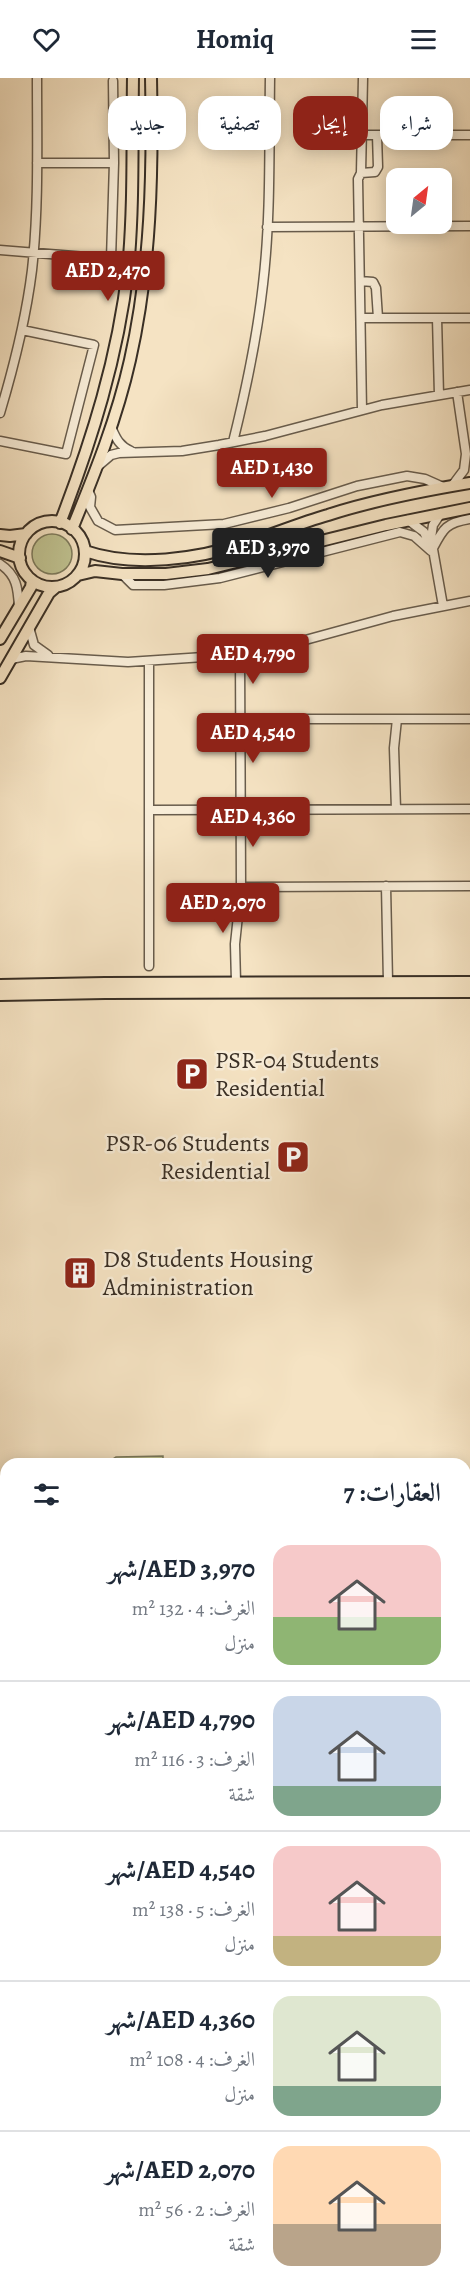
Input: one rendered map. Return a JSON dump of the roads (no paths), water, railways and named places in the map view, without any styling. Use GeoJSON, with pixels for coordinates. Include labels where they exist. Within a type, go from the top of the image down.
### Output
{"type":"FeatureCollection","features":[{"type":"Feature","properties":{"kind":"main road"},"geometry":{"type":"LineString","coordinates":[[60,523],[83,463],[101,406],[116,345],[128,270],[132,215],[131,79]]}},
{"type":"Feature","properties":{"kind":"main road"},"geometry":{"type":"LineString","coordinates":[[72,529],[111,427],[134,342],[147,258],[151,192],[151,83]]}},
{"type":"Feature","properties":{"kind":"main road"},"geometry":{"type":"LineString","coordinates":[[85,550],[100,556],[141,559],[205,554],[246,543],[328,514],[378,501],[470,483]]}},
{"type":"Feature","properties":{"kind":"main road"},"geometry":{"type":"LineString","coordinates":[[78,575],[95,571],[122,574],[166,574],[208,569],[408,520],[470,508]]}},
{"type":"Feature","properties":{"kind":"main road"},"geometry":{"type":"LineString","coordinates":[[0,535],[26,534],[42,523],[60,523],[72,529],[81,538],[85,550],[84,563],[78,575],[69,583],[56,587],[44,586],[32,580],[24,571],[20,558],[20,546],[26,534]]}},
{"type":"Feature","properties":{"kind":"main road"},"geometry":{"type":"LineString","coordinates":[[0,551],[20,558]]}},
{"type":"Feature","properties":{"kind":"main road"},"geometry":{"type":"LineString","coordinates":[[0,639],[31,587],[32,580]]}},
{"type":"Feature","properties":{"kind":"main road"},"geometry":{"type":"LineString","coordinates":[[0,678],[49,593],[56,587]]}},
{"type":"Feature","properties":{"kind":"main road"},"geometry":{"type":"LineString","coordinates":[[0,985],[470,982]]}},
{"type":"Feature","properties":{"kind":"main road"},"geometry":{"type":"LineString","coordinates":[[0,995],[129,992],[470,992]]}},
{"type":"Feature","properties":{"kind":"street"},"geometry":{"type":"LineString","coordinates":[[0,413],[22,330],[33,252],[37,163],[37,78]]}},
{"type":"Feature","properties":{"kind":"street"},"geometry":{"type":"LineString","coordinates":[[151,83],[157,78]]}},
{"type":"Feature","properties":{"kind":"street"},"geometry":{"type":"LineString","coordinates":[[234,442],[259,317],[267,226],[270,78]]}},
{"type":"Feature","properties":{"kind":"street"},"geometry":{"type":"LineString","coordinates":[[363,78],[363,96]]}},
{"type":"Feature","properties":{"kind":"street"},"geometry":{"type":"LineString","coordinates":[[0,250],[111,259],[114,163],[113,81]]}},
{"type":"Feature","properties":{"kind":"street"},"geometry":{"type":"LineString","coordinates":[[368,135],[470,135]]}},
{"type":"Feature","properties":{"kind":"street"},"geometry":{"type":"LineString","coordinates":[[361,173],[375,172],[378,167],[377,135]]}},
{"type":"Feature","properties":{"kind":"street"},"geometry":{"type":"LineString","coordinates":[[362,150],[361,173],[358,179],[362,410]]}},
{"type":"Feature","properties":{"kind":"street"},"geometry":{"type":"LineString","coordinates":[[37,163],[114,163]]}},
{"type":"Feature","properties":{"kind":"street"},"geometry":{"type":"LineString","coordinates":[[267,226],[470,226]]}},
{"type":"Feature","properties":{"kind":"street"},"geometry":{"type":"LineString","coordinates":[[360,281],[373,282],[376,288],[378,318]]}},
{"type":"Feature","properties":{"kind":"street"},"geometry":{"type":"LineString","coordinates":[[361,318],[470,318]]}},
{"type":"Feature","properties":{"kind":"street"},"geometry":{"type":"LineString","coordinates":[[437,318],[440,394]]}},
{"type":"Feature","properties":{"kind":"street"},"geometry":{"type":"LineString","coordinates":[[0,441],[66,454],[94,345],[22,330]]}},
{"type":"Feature","properties":{"kind":"street"},"geometry":{"type":"LineString","coordinates":[[96,468],[111,455],[182,451],[234,442],[362,410],[470,390]]}},
{"type":"Feature","properties":{"kind":"street"},"geometry":{"type":"LineString","coordinates":[[457,392],[466,454],[470,464]]}},
{"type":"Feature","properties":{"kind":"street"},"geometry":{"type":"LineString","coordinates":[[111,427],[118,443],[137,453]]}},
{"type":"Feature","properties":{"kind":"street"},"geometry":{"type":"LineString","coordinates":[[88,490],[91,497],[90,507],[98,521],[115,530],[224,524],[289,508],[357,486],[407,476],[447,487],[464,470],[466,454]]}},
{"type":"Feature","properties":{"kind":"street"},"geometry":{"type":"LineString","coordinates":[[441,513],[430,531],[431,548],[443,606]]}},
{"type":"Feature","properties":{"kind":"street"},"geometry":{"type":"LineString","coordinates":[[431,548],[451,523],[470,519]]}},
{"type":"Feature","properties":{"kind":"street"},"geometry":{"type":"LineString","coordinates":[[408,520],[424,532],[431,548]]}},
{"type":"Feature","properties":{"kind":"street"},"geometry":{"type":"LineString","coordinates":[[122,574],[133,585],[164,585],[210,579],[400,532],[414,536],[431,548]]}},
{"type":"Feature","properties":{"kind":"street"},"geometry":{"type":"LineString","coordinates":[[0,564],[14,576],[18,586],[19,608]]}},
{"type":"Feature","properties":{"kind":"street"},"geometry":{"type":"LineString","coordinates":[[11,659],[35,656],[149,661],[240,653],[298,642],[393,616],[470,601]]}},
{"type":"Feature","properties":{"kind":"street"},"geometry":{"type":"LineString","coordinates":[[29,627],[35,656]]}},
{"type":"Feature","properties":{"kind":"street"},"geometry":{"type":"LineString","coordinates":[[34,645],[46,654],[57,658]]}},
{"type":"Feature","properties":{"kind":"street"},"geometry":{"type":"LineString","coordinates":[[236,982],[235,944],[241,886],[240,653]]}},
{"type":"Feature","properties":{"kind":"street"},"geometry":{"type":"LineString","coordinates":[[149,661],[149,966]]}},
{"type":"Feature","properties":{"kind":"street"},"geometry":{"type":"LineString","coordinates":[[240,719],[470,719]]}},
{"type":"Feature","properties":{"kind":"street"},"geometry":{"type":"LineString","coordinates":[[396,809],[394,748],[397,719]]}},
{"type":"Feature","properties":{"kind":"street"},"geometry":{"type":"LineString","coordinates":[[149,810],[470,809]]}},
{"type":"Feature","properties":{"kind":"street"},"geometry":{"type":"LineString","coordinates":[[241,886],[470,886]]}},
{"type":"Feature","properties":{"kind":"street"},"geometry":{"type":"LineString","coordinates":[[387,886],[388,982]]}},
{"type":"Feature","properties":{"kind":"place","name":"PSR-04 Students Residential"},"geometry":{"type":"Point","coordinates":[192,1074]}},
{"type":"Feature","properties":{"kind":"place","name":"PSR-06 Students Residential"},"geometry":{"type":"Point","coordinates":[293,1157]}},
{"type":"Feature","properties":{"kind":"place","name":"D8 Students Housing Administration"},"geometry":{"type":"Point","coordinates":[80,1273]}}]}
